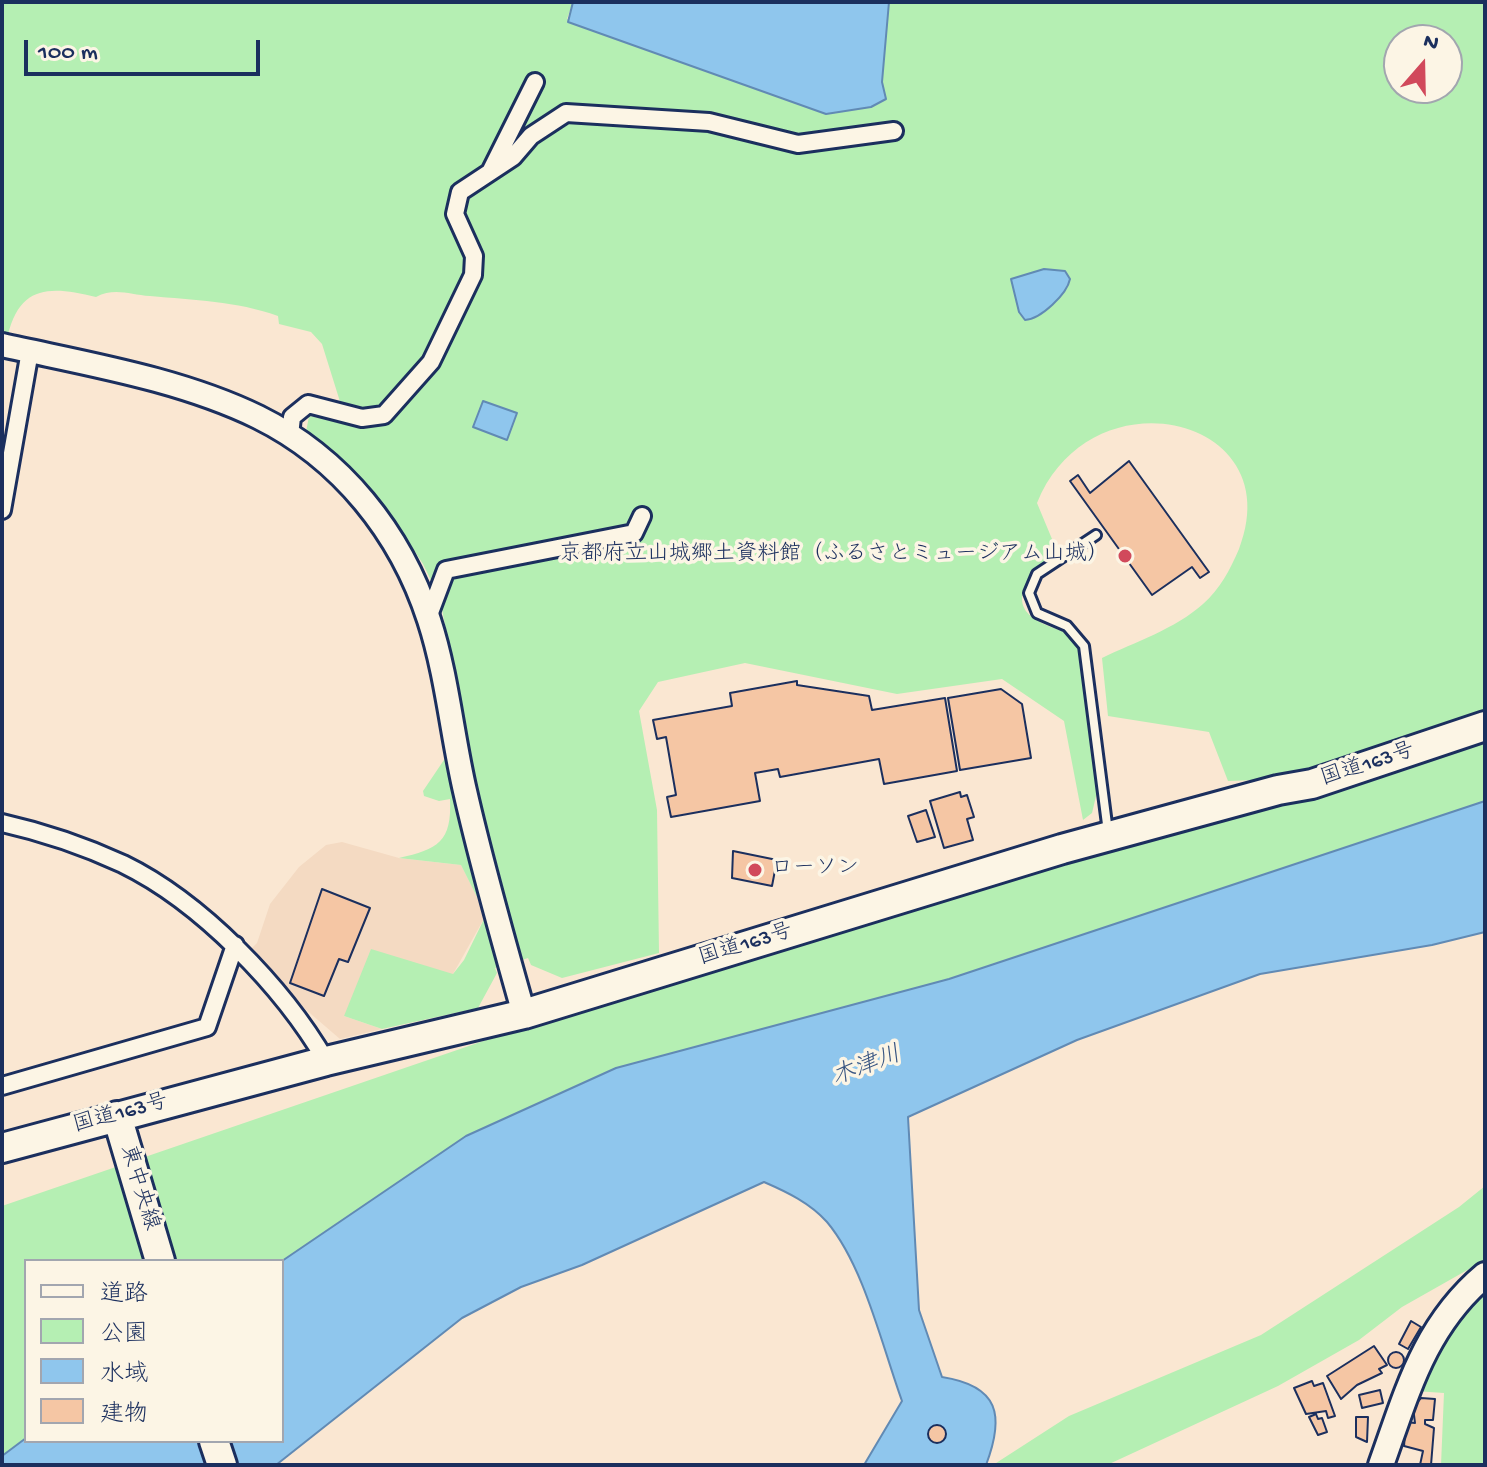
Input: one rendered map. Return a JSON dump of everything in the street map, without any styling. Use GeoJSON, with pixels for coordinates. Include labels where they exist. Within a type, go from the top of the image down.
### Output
{"type":"FeatureCollection","features":[{"type":"Feature","properties":{"kind":"highway","name":"国道163号"},"geometry":{"type":"LineString","coordinates":[[2,1148],[326,1061],[524,1014],[1109,837],[1278,790],[1312,784],[1485,726]]}},
{"type":"Feature","properties":{"kind":"highway","name":"東中央線"},"geometry":{"type":"LineString","coordinates":[[117,1116],[159,1259]]}},
{"type":"Feature","properties":{"kind":"highway"},"geometry":{"type":"LineString","coordinates":[[215,1443],[222,1465]]}},
{"type":"Feature","properties":{"kind":"main road"},"geometry":{"type":"LineString","coordinates":[[1381,1465],[1427,1342],[1458,1297],[1485,1275]]}},
{"type":"Feature","properties":{"kind":"street"},"geometry":{"type":"LineString","coordinates":[[490,171],[535,82]]}},
{"type":"Feature","properties":{"kind":"street"},"geometry":{"type":"LineString","coordinates":[[290,435],[292,417],[308,404],[362,418],[384,415],[431,362],[474,269],[472,249],[456,222],[457,199],[465,185],[490,171],[566,113],[709,122],[798,144],[894,131]]}},
{"type":"Feature","properties":{"kind":"street"},"geometry":{"type":"LineString","coordinates":[[2,345],[178,387],[231,404],[290,435],[329,465],[372,510],[407,566],[428,618],[482,866],[524,1014]]}},
{"type":"Feature","properties":{"kind":"street"},"geometry":{"type":"LineString","coordinates":[[2,510],[30,351]]}},
{"type":"Feature","properties":{"kind":"street"},"geometry":{"type":"LineString","coordinates":[[428,618],[446,570],[634,533],[642,516]]}},
{"type":"Feature","properties":{"kind":"street"},"geometry":{"type":"LineString","coordinates":[[2,823],[123,864],[162,887],[235,945],[299,1018],[326,1061]]}},
{"type":"Feature","properties":{"kind":"street"},"geometry":{"type":"LineString","coordinates":[[2,1086],[207,1027],[235,945]]}},
{"type":"Feature","properties":{"kind":"lane"},"geometry":{"type":"LineString","coordinates":[[1096,535],[1037,574],[1029,593],[1037,613],[1067,626],[1084,646],[1109,837]]}},
{"type":"Feature","properties":{"kind":"shaded area"},"geometry":{"type":"Polygon","coordinates":[[[342,842],[399,858],[461,865],[486,915],[453,974],[344,1016],[382,1029],[340,1039],[276,984],[249,951],[257,943],[270,904],[299,867],[326,845],[342,842]]]}},
{"type":"Feature","properties":{"kind":"green space"},"geometry":{"type":"Polygon","coordinates":[[[2,2],[573,2],[567,19],[882,82],[889,2],[1485,2],[1485,716],[1359,759],[1259,785],[1256,780],[1228,781],[1209,732],[1108,716],[1102,658],[1167,628],[1209,598],[1224,579],[1239,549],[1247,503],[1237,467],[1212,441],[1178,426],[1138,424],[1099,435],[1063,461],[1037,503],[1057,551],[1033,575],[1023,594],[1027,613],[1066,633],[1078,648],[1097,792],[1092,813],[1083,820],[1064,721],[1002,679],[897,694],[745,663],[658,682],[639,711],[657,810],[659,953],[562,978],[531,965],[528,958],[522,960],[474,776],[440,599],[423,564],[395,521],[355,471],[306,432],[309,416],[369,427],[386,422],[342,408],[322,344],[311,332],[279,324],[278,316],[262,311],[215,302],[116,292],[96,297],[65,291],[40,293],[21,306],[8,335],[2,334],[2,2]]]}},
{"type":"Feature","properties":{"kind":"green space"},"geometry":{"type":"Polygon","coordinates":[[[1485,734],[1485,801],[949,979],[616,1068],[346,1220],[284,1260],[24,1259],[24,1440],[2,1456],[2,1206],[603,1000],[1485,734]]]}},
{"type":"Feature","properties":{"kind":"green space"},"geometry":{"type":"Polygon","coordinates":[[[448,754],[500,966],[495,968],[497,973],[478,1008],[382,1029],[344,1016],[371,949],[453,974],[464,960],[486,915],[461,865],[399,858],[433,847],[445,834],[450,799],[439,801],[424,796],[423,791],[448,754]]]}},
{"type":"Feature","properties":{"kind":"green space"},"geometry":{"type":"Polygon","coordinates":[[[1485,1186],[1485,1260],[1402,1307],[1359,1340],[1278,1386],[1107,1465],[993,1465],[1069,1416],[1261,1335],[1459,1207],[1485,1186]]]}},
{"type":"Feature","properties":{"kind":"green space"},"geometry":{"type":"Polygon","coordinates":[[[1485,1292],[1485,1465],[1441,1465],[1444,1393],[1415,1391],[1459,1309],[1485,1292]]]}},
{"type":"Feature","properties":{"kind":"water"},"geometry":{"type":"Polygon","coordinates":[[[573,2],[889,2],[882,82],[886,99],[871,107],[826,114],[568,22],[573,2]]]}},
{"type":"Feature","properties":{"kind":"water"},"geometry":{"type":"Polygon","coordinates":[[[1044,269],[1065,271],[1070,279],[1068,285],[1045,311],[1025,320],[1019,312],[1011,279],[1044,269]]]}},
{"type":"Feature","properties":{"kind":"water"},"geometry":{"type":"Polygon","coordinates":[[[483,401],[517,413],[507,440],[473,427],[483,401]]]}},
{"type":"Feature","properties":{"kind":"water","name":"木津川"},"geometry":{"type":"Polygon","coordinates":[[[1485,801],[1485,932],[1432,945],[1260,974],[1077,1040],[908,1117],[919,1310],[942,1377],[976,1388],[992,1406],[995,1431],[986,1465],[864,1465],[902,1401],[871,1307],[852,1261],[827,1222],[806,1204],[764,1182],[582,1265],[521,1287],[462,1318],[276,1465],[2,1465],[2,1456],[24,1440],[24,1443],[284,1443],[284,1260],[466,1136],[616,1068],[949,979],[1485,801]]]}},
{"type":"Feature","properties":{"kind":"building"},"geometry":{"type":"Polygon","coordinates":[[[1129,461],[1209,572],[1200,578],[1192,567],[1152,595],[1070,481],[1078,475],[1090,493],[1129,461]]]}},
{"type":"Feature","properties":{"kind":"building"},"geometry":{"type":"Polygon","coordinates":[[[797,681],[797,685],[869,696],[872,710],[945,698],[957,771],[884,784],[879,759],[780,777],[778,769],[755,773],[760,801],[671,817],[667,797],[676,795],[666,737],[657,739],[653,720],[732,706],[730,693],[797,681]]]}},
{"type":"Feature","properties":{"kind":"building"},"geometry":{"type":"Polygon","coordinates":[[[1001,689],[1022,704],[1031,758],[960,770],[948,698],[1001,689]]]}},
{"type":"Feature","properties":{"kind":"building"},"geometry":{"type":"Polygon","coordinates":[[[960,792],[961,797],[967,795],[974,817],[967,819],[973,840],[944,848],[930,801],[960,792]]]}},
{"type":"Feature","properties":{"kind":"building"},"geometry":{"type":"Polygon","coordinates":[[[926,810],[935,837],[917,842],[908,816],[926,810]]]}},
{"type":"Feature","properties":{"kind":"building","name":"ローソン"},"geometry":{"type":"Polygon","coordinates":[[[733,851],[777,860],[772,886],[732,878],[733,851]]]}},
{"type":"Feature","properties":{"kind":"building"},"geometry":{"type":"Polygon","coordinates":[[[322,889],[370,908],[348,962],[339,959],[324,996],[290,983],[322,889]]]}},
{"type":"Feature","properties":{"kind":"building"},"geometry":{"type":"Polygon","coordinates":[[[1411,1321],[1421,1327],[1408,1349],[1399,1344],[1411,1321]]]}},
{"type":"Feature","properties":{"kind":"building"},"geometry":{"type":"Polygon","coordinates":[[[1374,1346],[1387,1365],[1379,1369],[1382,1373],[1357,1385],[1341,1399],[1327,1376],[1374,1346]]]}},
{"type":"Feature","properties":{"kind":"building"},"geometry":{"type":"Polygon","coordinates":[[[1393,1352],[1399,1352],[1404,1360],[1402,1366],[1393,1368],[1388,1363],[1388,1357],[1393,1352]]]}},
{"type":"Feature","properties":{"kind":"building"},"geometry":{"type":"Polygon","coordinates":[[[1312,1381],[1314,1386],[1323,1383],[1335,1416],[1328,1418],[1326,1411],[1306,1414],[1294,1388],[1312,1381]]]}},
{"type":"Feature","properties":{"kind":"building"},"geometry":{"type":"Polygon","coordinates":[[[1380,1390],[1383,1403],[1362,1408],[1359,1395],[1380,1390]]]}},
{"type":"Feature","properties":{"kind":"building"},"geometry":{"type":"Polygon","coordinates":[[[1421,1398],[1435,1399],[1433,1420],[1425,1420],[1425,1424],[1434,1428],[1431,1465],[1420,1465],[1423,1451],[1404,1446],[1406,1422],[1415,1423],[1413,1407],[1421,1398]]]}},
{"type":"Feature","properties":{"kind":"building"},"geometry":{"type":"Polygon","coordinates":[[[1316,1414],[1318,1419],[1322,1418],[1327,1432],[1318,1435],[1309,1417],[1316,1414]]]}},
{"type":"Feature","properties":{"kind":"building"},"geometry":{"type":"Polygon","coordinates":[[[1356,1417],[1368,1417],[1367,1442],[1356,1437],[1356,1417]]]}},
{"type":"Feature","properties":{"kind":"building"},"geometry":{"type":"Polygon","coordinates":[[[933,1425],[941,1425],[946,1434],[944,1441],[933,1443],[928,1438],[928,1430],[933,1425]]]}},
{"type":"Feature","properties":{"kind":"place","name":"京都府立山城郷土資料館（ふるさとミュージアム山城）"},"geometry":{"type":"Point","coordinates":[1125,556]}},
{"type":"Feature","properties":{"kind":"place","name":"ローソン"},"geometry":{"type":"Point","coordinates":[755,870]}}]}
